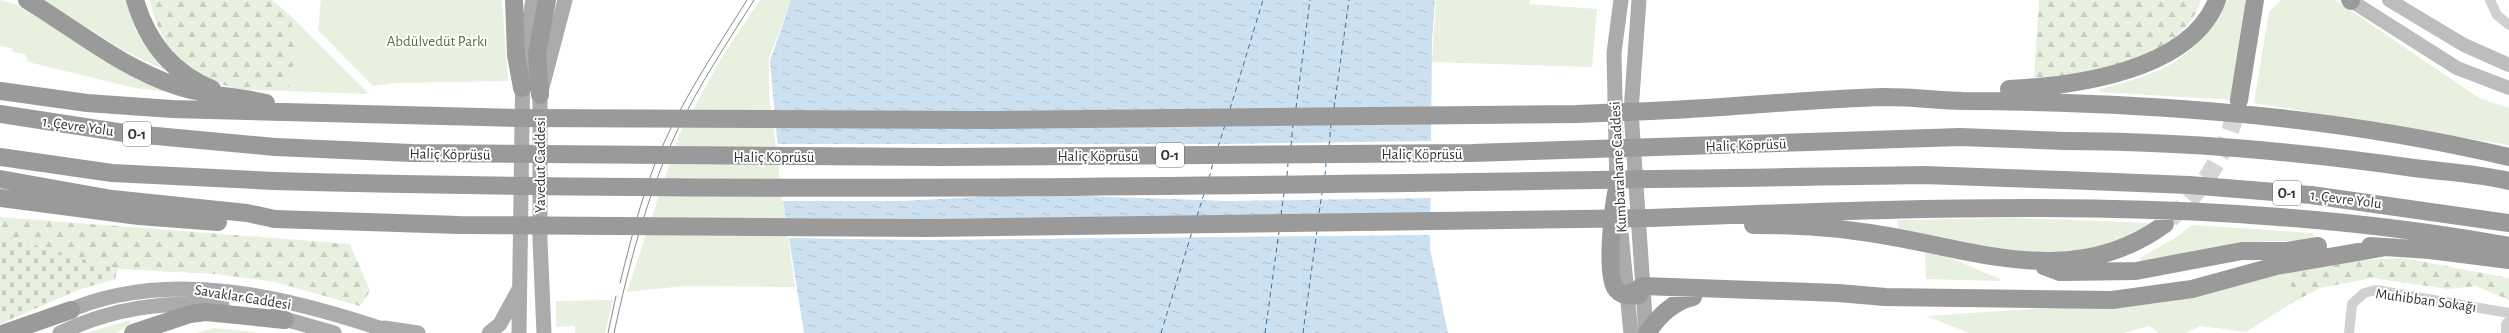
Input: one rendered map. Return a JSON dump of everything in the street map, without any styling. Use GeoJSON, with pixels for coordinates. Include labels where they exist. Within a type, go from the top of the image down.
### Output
{"type":"FeatureCollection","features":[{"type":"Feature","properties":{"kind":"highway"},"geometry":{"type":"LineString","coordinates":[[27,0],[123,60],[148,74],[175,86],[198,93],[260,101],[292,112]]}},
{"type":"Feature","properties":{"kind":"highway"},"geometry":{"type":"LineString","coordinates":[[135,0],[148,34],[169,62],[203,86],[233,97]]}},
{"type":"Feature","properties":{"kind":"highway"},"geometry":{"type":"LineString","coordinates":[[514,0],[516,55],[522,88]]}},
{"type":"Feature","properties":{"kind":"highway"},"geometry":{"type":"LineString","coordinates":[[540,95],[537,54],[547,0]]}},
{"type":"Feature","properties":{"kind":"highway"},"geometry":{"type":"LineString","coordinates":[[2206,20],[2210,0]]}},
{"type":"Feature","properties":{"kind":"highway"},"geometry":{"type":"LineString","coordinates":[[0,91],[124,107],[532,118],[993,120],[1253,118],[1577,114],[1725,108],[1886,97],[1931,90],[2002,90],[2069,84],[2113,74],[2151,60],[2181,44],[2206,20],[2217,0]]}},
{"type":"Feature","properties":{"kind":"highway"},"geometry":{"type":"LineString","coordinates":[[2239,100],[2255,0]]}},
{"type":"Feature","properties":{"kind":"highway"},"geometry":{"type":"LineString","coordinates":[[2252,21],[2269,0]]}},
{"type":"Feature","properties":{"kind":"highway"},"geometry":{"type":"LineString","coordinates":[[1886,97],[2069,102],[2276,118],[2406,136],[2509,158]]}},
{"type":"Feature","properties":{"kind":"highway","name":"1. Çevre Yolu"},"geometry":{"type":"LineString","coordinates":[[0,114],[124,133],[275,147]]}},
{"type":"Feature","properties":{"kind":"highway","name":"Haliç Köprüsü"},"geometry":{"type":"LineString","coordinates":[[275,147],[412,154],[940,157],[1480,153],[1960,137],[2064,141],[2133,141],[2293,153],[2509,181]]}},
{"type":"Feature","properties":{"kind":"highway","name":"Haliç Köprüsü"},"geometry":{"type":"LineString","coordinates":[[0,157],[112,173],[274,181],[574,186],[1026,188],[1924,175],[2063,180]]}},
{"type":"Feature","properties":{"kind":"highway"},"geometry":{"type":"LineString","coordinates":[[0,179],[119,200],[247,214],[275,219]]}},
{"type":"Feature","properties":{"kind":"highway","name":"1. Çevre Yolu"},"geometry":{"type":"LineString","coordinates":[[2063,180],[2189,186],[2311,195],[2509,223]]}},
{"type":"Feature","properties":{"kind":"highway"},"geometry":{"type":"LineString","coordinates":[[1616,188],[1611,232],[1613,279],[1616,289],[1693,297],[1867,301],[1885,297]]}},
{"type":"Feature","properties":{"kind":"highway"},"geometry":{"type":"LineString","coordinates":[[0,198],[139,216],[222,222],[275,219],[459,225],[928,228],[1652,218],[1874,209],[2116,208],[2273,216],[2422,232],[2509,246]]}},
{"type":"Feature","properties":{"kind":"highway"},"geometry":{"type":"LineString","coordinates":[[0,209],[93,216],[139,216]]}},
{"type":"Feature","properties":{"kind":"highway"},"geometry":{"type":"LineString","coordinates":[[1652,218],[1684,223],[1855,230],[1977,255],[2036,261],[2069,260],[2112,252],[2137,241],[2165,224]]}},
{"type":"Feature","properties":{"kind":"highway"},"geometry":{"type":"LineString","coordinates":[[2036,261],[2049,269],[2060,272],[2126,271],[2242,250],[2286,250],[2337,246],[2424,250],[2509,260]]}},
{"type":"Feature","properties":{"kind":"highway"},"geometry":{"type":"LineString","coordinates":[[1638,292],[1838,293],[1885,297],[2112,300],[2192,289],[2276,266],[2381,248]]}},
{"type":"Feature","properties":{"kind":"highway"},"geometry":{"type":"LineString","coordinates":[[1646,333],[1661,314],[1683,299],[1693,297]]}},
{"type":"Feature","properties":{"kind":"highway"},"geometry":{"type":"LineString","coordinates":[[4,333],[71,310]]}},
{"type":"Feature","properties":{"kind":"highway"},"geometry":{"type":"LineString","coordinates":[[133,333],[190,314],[206,312],[286,320]]}},
{"type":"Feature","properties":{"kind":"main road","name":"Yavedut Caddesi"},"geometry":{"type":"LineString","coordinates":[[519,333],[521,280],[522,88],[525,31],[533,0]]}},
{"type":"Feature","properties":{"kind":"main road","name":"Yavedut Caddesi"},"geometry":{"type":"LineString","coordinates":[[544,333],[540,240],[540,95],[565,0]]}},
{"type":"Feature","properties":{"kind":"main road","name":"Kumbarahane Caddesi"},"geometry":{"type":"LineString","coordinates":[[1616,188],[1614,53],[1620,0]]}},
{"type":"Feature","properties":{"kind":"main road"},"geometry":{"type":"LineString","coordinates":[[2350,0],[2457,68],[2509,88]]}},
{"type":"Feature","properties":{"kind":"main road"},"geometry":{"type":"LineString","coordinates":[[2392,1],[2464,45],[2509,64]]}},
{"type":"Feature","properties":{"kind":"main road","name":"Kumbarahane Caddesi"},"geometry":{"type":"LineString","coordinates":[[1642,3],[1631,110],[1638,292],[1646,333]]}},
{"type":"Feature","properties":{"kind":"main road"},"geometry":{"type":"LineString","coordinates":[[489,333],[506,314],[521,280]]}},
{"type":"Feature","properties":{"kind":"main road","name":"Savaklar Caddesi"},"geometry":{"type":"LineString","coordinates":[[24,333],[71,310],[133,293],[199,288],[267,298],[394,333]]}},
{"type":"Feature","properties":{"kind":"main road","name":"Kumbarahane Caddesi"},"geometry":{"type":"LineString","coordinates":[[1631,333],[1638,292]]}},
{"type":"Feature","properties":{"kind":"main road","name":"Savaklar Caddesi"},"geometry":{"type":"LineString","coordinates":[[60,333],[101,316],[157,304],[227,305],[251,309],[334,333]]}},
{"type":"Feature","properties":{"kind":"main road"},"geometry":{"type":"LineString","coordinates":[[371,326],[418,333]]}},
{"type":"Feature","properties":{"kind":"street"},"geometry":{"type":"LineString","coordinates":[[2490,0],[2497,15],[2509,25]]}},
{"type":"Feature","properties":{"kind":"street","name":"Muhibban Sokağı"},"geometry":{"type":"LineString","coordinates":[[2349,333],[2350,311],[2352,304],[2364,293],[2376,290],[2509,313]]}},
{"type":"Feature","properties":{"kind":"street"},"geometry":{"type":"LineString","coordinates":[[2506,333],[2506,324],[2509,321]]}},
{"type":"Feature","properties":{"kind":"green space"},"geometry":{"type":"Polygon","coordinates":[[[0,0],[15,4],[142,79],[170,92],[135,88],[28,62],[25,54],[13,52],[12,48],[0,46],[0,0]]]}},
{"type":"Feature","properties":{"kind":"green space"},"geometry":{"type":"Polygon","coordinates":[[[42,0],[127,0],[136,31],[166,71],[123,50],[42,0]]]}},
{"type":"Feature","properties":{"kind":"green space"},"geometry":{"type":"Polygon","coordinates":[[[150,0],[272,0],[291,16],[295,57],[288,91],[239,89],[205,78],[180,59],[169,47],[161,33],[150,0]]]}},
{"type":"Feature","properties":{"kind":"green space","name":"Abdülvedüt Parkı"},"geometry":{"type":"Polygon","coordinates":[[[321,0],[502,0],[508,81],[393,83],[373,86],[318,30],[321,0]]]}},
{"type":"Feature","properties":{"kind":"green space"},"geometry":{"type":"Polygon","coordinates":[[[760,0],[791,0],[769,58],[769,96],[795,287],[684,286],[627,292],[679,135],[722,57],[760,0]]]}},
{"type":"Feature","properties":{"kind":"green space"},"geometry":{"type":"Polygon","coordinates":[[[1436,0],[1530,0],[1529,4],[1597,9],[1592,67],[1432,62],[1436,0]]]}},
{"type":"Feature","properties":{"kind":"green space"},"geometry":{"type":"Polygon","coordinates":[[[2039,0],[2201,0],[2195,14],[2186,27],[2161,48],[2131,62],[2093,73],[2034,78],[2039,0]]]}},
{"type":"Feature","properties":{"kind":"green space"},"geometry":{"type":"Polygon","coordinates":[[[2228,0],[2246,0],[2232,100],[2100,92],[2100,89],[2143,76],[2176,61],[2203,37],[2228,0]]]}},
{"type":"Feature","properties":{"kind":"green space"},"geometry":{"type":"Polygon","coordinates":[[[2281,0],[2335,0],[2479,98],[2509,108],[2509,145],[2254,103],[2269,12],[2281,0]]]}},
{"type":"Feature","properties":{"kind":"green space"},"geometry":{"type":"Polygon","coordinates":[[[291,16],[369,94],[288,91],[295,56],[291,16]]]}},
{"type":"Feature","properties":{"kind":"green space"},"geometry":{"type":"Polygon","coordinates":[[[0,217],[350,244],[370,291],[360,306],[275,282],[217,274],[118,269],[0,235],[0,217]]]}},
{"type":"Feature","properties":{"kind":"green space"},"geometry":{"type":"Polygon","coordinates":[[[2019,218],[2151,223],[2121,239],[2090,248],[2059,252],[2027,252],[1963,244],[1899,231],[1897,220],[2019,218]]]}},
{"type":"Feature","properties":{"kind":"green space"},"geometry":{"type":"Polygon","coordinates":[[[2192,225],[2313,233],[2314,240],[2250,242],[2141,262],[2140,258],[2177,237],[2192,225]]]}},
{"type":"Feature","properties":{"kind":"green space"},"geometry":{"type":"Polygon","coordinates":[[[0,235],[118,269],[115,279],[78,290],[0,324],[0,235]]]}},
{"type":"Feature","properties":{"kind":"green space"},"geometry":{"type":"Polygon","coordinates":[[[1925,250],[1953,259],[2000,279],[1999,281],[1926,279],[1925,250]]]}},
{"type":"Feature","properties":{"kind":"green space"},"geometry":{"type":"Polygon","coordinates":[[[2402,258],[2509,278],[2509,300],[2476,286],[2448,289],[2372,278],[2320,288],[2292,303],[2290,270],[2355,260],[2402,258]]]}},
{"type":"Feature","properties":{"kind":"green space"},"geometry":{"type":"Polygon","coordinates":[[[2290,270],[2292,303],[2246,332],[2200,326],[2186,333],[2158,333],[2150,326],[2123,333],[1969,333],[1926,316],[2032,309],[2152,304],[2290,270]]]}},
{"type":"Feature","properties":{"kind":"green space"},"geometry":{"type":"Polygon","coordinates":[[[613,300],[605,333],[575,333],[575,326],[556,327],[556,301],[613,300]]]}},
{"type":"Feature","properties":{"kind":"green space"},"geometry":{"type":"Polygon","coordinates":[[[129,320],[131,324],[116,333],[87,333],[129,320]]]}},
{"type":"Feature","properties":{"kind":"green space"},"geometry":{"type":"Polygon","coordinates":[[[214,328],[253,332],[258,333],[196,333],[214,328]]]}},
{"type":"Feature","properties":{"kind":"water"},"geometry":{"type":"Polygon","coordinates":[[[791,0],[1435,0],[1432,40],[1430,249],[1448,333],[804,333],[782,194],[770,61],[791,0]]]}},
{"type":"Feature","properties":{"kind":"pier"},"geometry":{"type":"Polygon","coordinates":[[[1433,141],[1432,198],[1228,201],[1027,194],[905,201],[782,201],[776,144],[1222,144],[1433,141]]]}},
{"type":"Feature","properties":{"kind":"pier"},"geometry":{"type":"Polygon","coordinates":[[[1432,214],[1432,235],[924,240],[787,238],[784,218],[921,219],[1432,214]]]}},
{"type":"Feature","properties":{"kind":"ferry route"},"geometry":{"type":"LineString","coordinates":[[1230,109],[1263,0]]}},
{"type":"Feature","properties":{"kind":"ferry route"},"geometry":{"type":"LineString","coordinates":[[1296,108],[1310,0]]}},
{"type":"Feature","properties":{"kind":"ferry route"},"geometry":{"type":"LineString","coordinates":[[1334,108],[1349,0]]}},
{"type":"Feature","properties":{"kind":"ferry route"},"geometry":{"type":"LineString","coordinates":[[1218,147],[1225,125]]}},
{"type":"Feature","properties":{"kind":"ferry route"},"geometry":{"type":"LineString","coordinates":[[1291,146],[1293,125]]}},
{"type":"Feature","properties":{"kind":"ferry route"},"geometry":{"type":"LineString","coordinates":[[1329,146],[1331,125]]}},
{"type":"Feature","properties":{"kind":"ferry route"},"geometry":{"type":"LineString","coordinates":[[1209,178],[1213,163]]}},
{"type":"Feature","properties":{"kind":"ferry route"},"geometry":{"type":"LineString","coordinates":[[1287,176],[1288,163]]}},
{"type":"Feature","properties":{"kind":"ferry route"},"geometry":{"type":"LineString","coordinates":[[1325,176],[1326,163]]}},
{"type":"Feature","properties":{"kind":"ferry route"},"geometry":{"type":"LineString","coordinates":[[1281,215],[1284,193]]}},
{"type":"Feature","properties":{"kind":"ferry route"},"geometry":{"type":"LineString","coordinates":[[1319,213],[1322,193]]}},
{"type":"Feature","properties":{"kind":"ferry route"},"geometry":{"type":"LineString","coordinates":[[1197,216],[1204,194]]}},
{"type":"Feature","properties":{"kind":"ferry route"},"geometry":{"type":"LineString","coordinates":[[1303,333],[1317,230]]}},
{"type":"Feature","properties":{"kind":"ferry route"},"geometry":{"type":"LineString","coordinates":[[1161,333],[1192,232]]}},
{"type":"Feature","properties":{"kind":"ferry route"},"geometry":{"type":"LineString","coordinates":[[1265,333],[1279,232]]}},
{"type":"Feature","properties":{"kind":"tunnel"},"geometry":{"type":"LineString","coordinates":[[2170,219],[2196,193],[2215,166],[2229,135],[2239,100]]}},
{"type":"Feature","properties":{"kind":"tram line"},"geometry":{"type":"LineString","coordinates":[[620,283],[641,205],[661,148],[697,80],[747,0]]}},
{"type":"Feature","properties":{"kind":"tram line"},"geometry":{"type":"LineString","coordinates":[[614,333],[640,230],[666,155],[695,97],[754,0]]}},
{"type":"Feature","properties":{"kind":"tram line"},"geometry":{"type":"LineString","coordinates":[[608,333],[616,296]]}}]}
